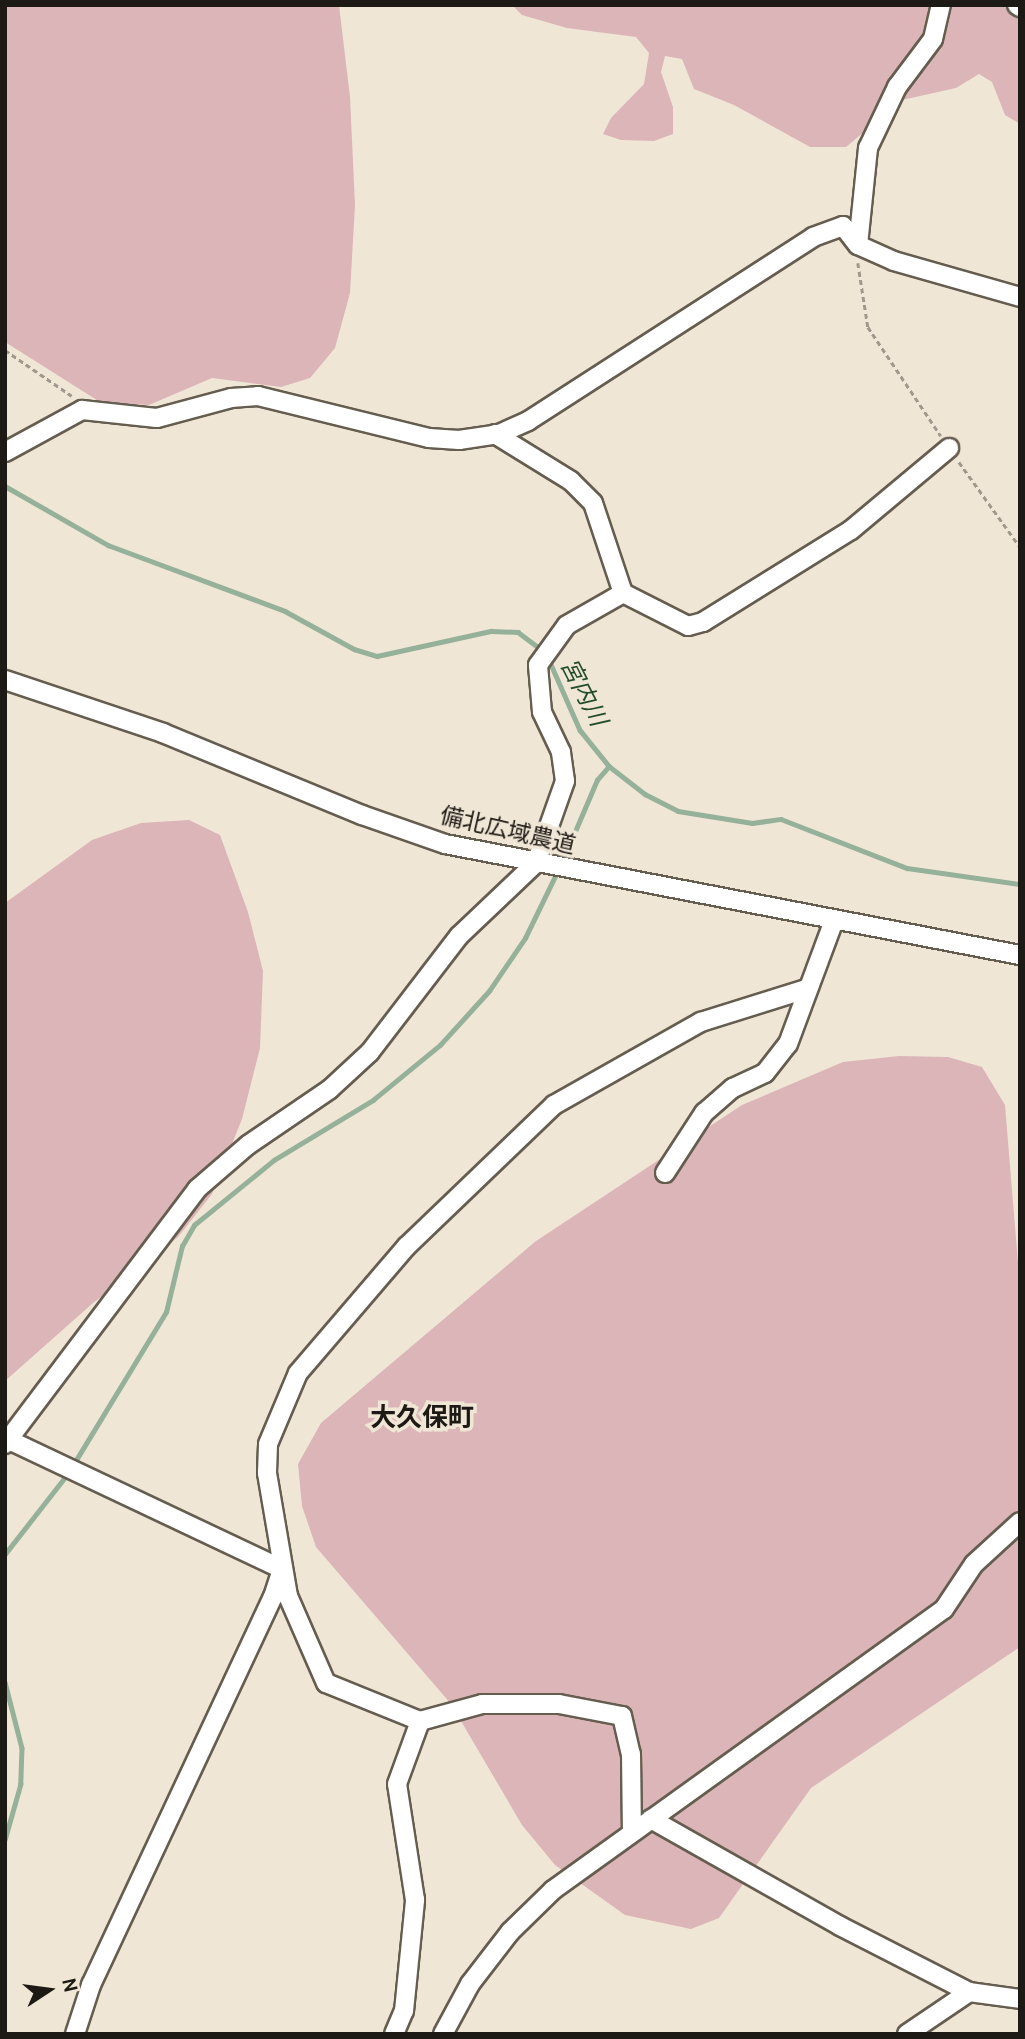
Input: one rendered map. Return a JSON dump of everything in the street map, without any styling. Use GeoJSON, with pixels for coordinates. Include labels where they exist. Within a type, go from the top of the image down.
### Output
{"type":"FeatureCollection","features":[{"type":"Feature","properties":{"kind":"street"},"geometry":{"type":"LineString","coordinates":[[858,245],[868,148],[897,86],[933,39],[941,5]]}},
{"type":"Feature","properties":{"kind":"street"},"geometry":{"type":"LineString","coordinates":[[5,452],[82,410],[157,418],[231,398],[258,397],[429,438],[495,435],[528,421],[813,237],[843,226],[858,245],[894,261],[1020,297]]}},
{"type":"Feature","properties":{"kind":"street"},"geometry":{"type":"LineString","coordinates":[[495,435],[571,481],[593,503],[623,593],[671,621],[688,626],[703,622],[850,530],[949,448]]}},
{"type":"Feature","properties":{"kind":"street"},"geometry":{"type":"LineString","coordinates":[[282,1569],[7,1442],[197,1189],[248,1146],[330,1089],[370,1052],[459,936],[536,863],[565,781],[561,752],[542,712],[538,665],[567,625],[623,593]]}},
{"type":"Feature","properties":{"kind":"street","name":"備北広域農道"},"geometry":{"type":"LineString","coordinates":[[5,680],[163,733],[433,839],[536,863],[1020,955]]}},
{"type":"Feature","properties":{"kind":"street"},"geometry":{"type":"LineString","coordinates":[[665,1173],[704,1113],[733,1088],[765,1073],[788,1044],[806,989],[834,920]]}},
{"type":"Feature","properties":{"kind":"street"},"geometry":{"type":"LineString","coordinates":[[632,1832],[631,1754],[622,1716],[559,1704],[482,1704],[420,1721],[326,1683],[288,1596],[267,1473],[268,1444],[277,1414],[298,1373],[407,1246],[554,1105],[688,1027],[806,989]]}},
{"type":"Feature","properties":{"kind":"street"},"geometry":{"type":"LineString","coordinates":[[443,2034],[470,1984],[510,1931],[553,1890],[944,1609],[974,1564],[1020,1522]]}},
{"type":"Feature","properties":{"kind":"street"},"geometry":{"type":"LineString","coordinates":[[75,2034],[91,1985],[274,1597],[282,1569]]}},
{"type":"Feature","properties":{"kind":"street"},"geometry":{"type":"LineString","coordinates":[[394,2034],[404,2011],[415,1900],[397,1784],[420,1721]]}},
{"type":"Feature","properties":{"kind":"street"},"geometry":{"type":"LineString","coordinates":[[651,1819],[840,1926],[969,1992],[1020,1999]]}},
{"type":"Feature","properties":{"kind":"street"},"geometry":{"type":"LineString","coordinates":[[907,2034],[969,1992]]}},
{"type":"Feature","properties":{"kind":"path"},"geometry":{"type":"LineString","coordinates":[[858,245],[857,282],[868,327],[949,448],[983,489],[1020,547]]}},
{"type":"Feature","properties":{"kind":"path"},"geometry":{"type":"LineString","coordinates":[[5,350],[72,396],[82,410]]}},
{"type":"Feature","properties":{"kind":"shaded area"},"geometry":{"type":"Polygon","coordinates":[[[5,5],[339,5],[350,97],[355,205],[350,293],[335,348],[310,378],[281,387],[212,378],[149,405],[100,402],[5,342],[5,5]]]}},
{"type":"Feature","properties":{"kind":"shaded area"},"geometry":{"type":"Polygon","coordinates":[[[512,5],[1003,5],[1020,14],[1020,124],[1005,115],[992,82],[979,74],[956,88],[902,100],[846,147],[810,147],[734,105],[694,89],[682,59],[665,56],[661,72],[673,107],[673,134],[654,141],[621,140],[603,134],[611,118],[644,84],[649,53],[636,37],[567,28],[522,15],[512,5]]]}},
{"type":"Feature","properties":{"kind":"shaded area"},"geometry":{"type":"Polygon","coordinates":[[[189,820],[220,835],[248,912],[263,971],[260,1048],[242,1119],[212,1194],[178,1237],[93,1303],[5,1381],[5,903],[92,840],[141,823],[189,820]]]}},
{"type":"Feature","properties":{"kind":"shaded area"},"geometry":{"type":"Polygon","coordinates":[[[899,1056],[948,1057],[982,1067],[1005,1105],[1018,1263],[1020,1647],[811,1788],[719,1918],[691,1929],[625,1915],[555,1865],[522,1825],[451,1704],[316,1547],[302,1506],[298,1464],[321,1423],[536,1241],[742,1105],[843,1062],[899,1056]]]}},
{"type":"Feature","properties":{"kind":"waterway","name":"宮内川"},"geometry":{"type":"LineString","coordinates":[[5,486],[108,545],[285,611],[354,649],[377,656],[491,631],[518,632],[542,650]]}},
{"type":"Feature","properties":{"kind":"waterway","name":"宮内川"},"geometry":{"type":"LineString","coordinates":[[549,660],[580,730],[609,766],[645,794],[678,811],[752,823],[781,819],[907,868],[1020,884]]}},
{"type":"Feature","properties":{"kind":"waterway"},"geometry":{"type":"LineString","coordinates":[[562,862],[597,780],[609,766]]}},
{"type":"Feature","properties":{"kind":"waterway"},"geometry":{"type":"LineString","coordinates":[[73,1465],[166,1312],[182,1246],[194,1225],[274,1160],[373,1100],[440,1045],[489,991],[525,938],[558,870]]}},
{"type":"Feature","properties":{"kind":"waterway"},"geometry":{"type":"LineString","coordinates":[[5,1554],[69,1472]]}},
{"type":"Feature","properties":{"kind":"waterway"},"geometry":{"type":"LineString","coordinates":[[5,1682],[22,1748],[21,1784],[5,1840]]}},
{"type":"Feature","properties":{"kind":"district","name":"大久保町"},"geometry":{"type":"Point","coordinates":[422,1418]}}]}
